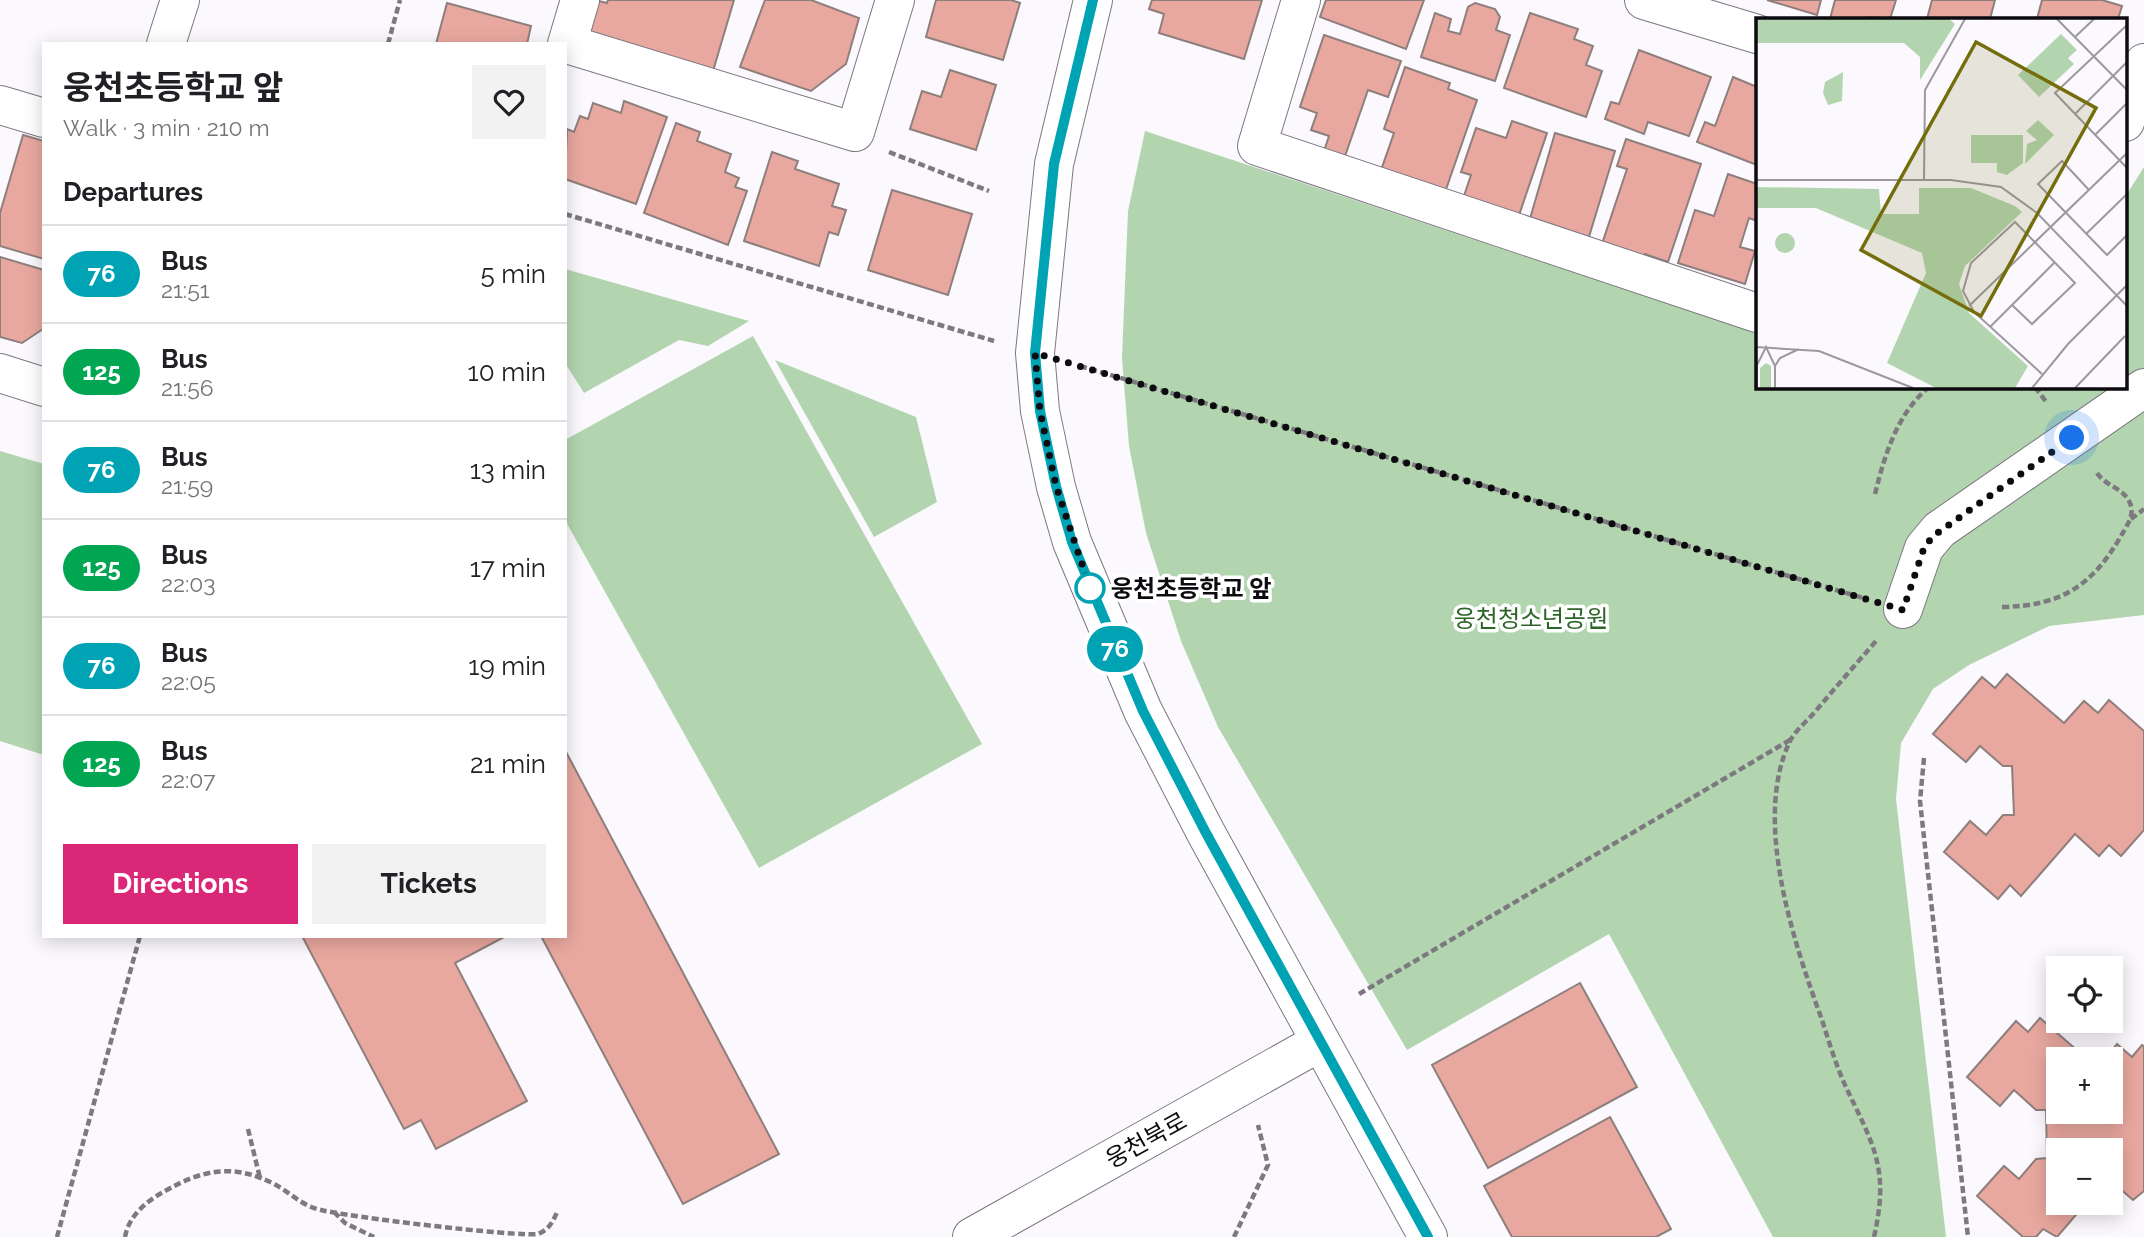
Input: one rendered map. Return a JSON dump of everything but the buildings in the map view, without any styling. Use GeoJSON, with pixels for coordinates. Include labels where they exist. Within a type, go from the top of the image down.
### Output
{"type":"FeatureCollection","features":[{"type":"Feature","properties":{"kind":"street"},"geometry":{"type":"LineString","coordinates":[[167,42],[180,0]]}},
{"type":"Feature","properties":{"kind":"street"},"geometry":{"type":"LineString","coordinates":[[567,44],[580,0]]}},
{"type":"Feature","properties":{"kind":"street"},"geometry":{"type":"LineString","coordinates":[[567,47],[855,132],[895,0]]}},
{"type":"Feature","properties":{"kind":"street"},"geometry":{"type":"LineString","coordinates":[[1093,0],[1054,164],[1035,353],[1040,411],[1056,486],[1072,542],[1107,631],[1143,711],[1206,833],[1428,1237]]}},
{"type":"Feature","properties":{"kind":"street"},"geometry":{"type":"LineString","coordinates":[[1301,0],[1257,146],[1756,313]]}},
{"type":"Feature","properties":{"kind":"street"},"geometry":{"type":"LineString","coordinates":[[1644,0],[1756,34]]}},
{"type":"Feature","properties":{"kind":"street"},"geometry":{"type":"LineString","coordinates":[[2126,119],[2144,63]]}},
{"type":"Feature","properties":{"kind":"street"},"geometry":{"type":"LineString","coordinates":[[0,105],[42,117]]}},
{"type":"Feature","properties":{"kind":"street"},"geometry":{"type":"LineString","coordinates":[[0,373],[42,386]]}},
{"type":"Feature","properties":{"kind":"street"},"geometry":{"type":"LineString","coordinates":[[1903,610],[1924,548],[1938,530],[2144,388]]}},
{"type":"Feature","properties":{"kind":"street","name":"웅천북로"},"geometry":{"type":"LineString","coordinates":[[972,1237],[1320,1042]]}},
{"type":"Feature","properties":{"kind":"path"},"geometry":{"type":"LineString","coordinates":[[389,42],[400,0]]}},
{"type":"Feature","properties":{"kind":"path"},"geometry":{"type":"LineString","coordinates":[[855,132],[891,154],[989,191]]}},
{"type":"Feature","properties":{"kind":"path"},"geometry":{"type":"LineString","coordinates":[[567,215],[1903,610],[1791,740],[1359,994]]}},
{"type":"Feature","properties":{"kind":"path"},"geometry":{"type":"LineString","coordinates":[[1875,494],[1883,462],[1903,417],[1928,388]]}},
{"type":"Feature","properties":{"kind":"path"},"geometry":{"type":"LineString","coordinates":[[2036,388],[2050,407]]}},
{"type":"Feature","properties":{"kind":"path"},"geometry":{"type":"LineString","coordinates":[[2102,481],[2122,492],[2131,506],[2130,520]]}},
{"type":"Feature","properties":{"kind":"path"},"geometry":{"type":"LineString","coordinates":[[2002,607],[2043,602],[2077,588],[2107,560],[2130,520],[2144,509]]}},
{"type":"Feature","properties":{"kind":"path"},"geometry":{"type":"LineString","coordinates":[[1791,740],[1781,774],[1776,812],[1780,871],[1790,928],[1808,983],[1845,1085],[1866,1125],[1880,1164],[1880,1214],[1874,1237]]}},
{"type":"Feature","properties":{"kind":"path"},"geometry":{"type":"LineString","coordinates":[[1924,758],[1920,801],[1968,1237]]}},
{"type":"Feature","properties":{"kind":"path"},"geometry":{"type":"LineString","coordinates":[[57,1237],[139,938]]}},
{"type":"Feature","properties":{"kind":"path"},"geometry":{"type":"LineString","coordinates":[[1234,1237],[1268,1165],[1259,1126],[1236,1090]]}},
{"type":"Feature","properties":{"kind":"path"},"geometry":{"type":"LineString","coordinates":[[248,1129],[260,1179]]}},
{"type":"Feature","properties":{"kind":"path"},"geometry":{"type":"LineString","coordinates":[[125,1237],[135,1215],[148,1201],[193,1175],[209,1170],[274,1184],[316,1209],[498,1236],[542,1235],[551,1225],[558,1210]]}},
{"type":"Feature","properties":{"kind":"path"},"geometry":{"type":"LineString","coordinates":[[333,1211],[345,1223],[374,1237]]}},
{"type":"Feature","properties":{"kind":"green space","name":"웅천청소년공원"},"geometry":{"type":"Polygon","coordinates":[[[1145,131],[1756,333],[1756,388],[2126,388],[2126,195],[2144,167],[2144,615],[2049,626],[1969,665],[1933,689],[1901,743],[1896,799],[1946,1237],[1773,1237],[1609,934],[1407,1050],[1218,727],[1181,641],[1146,533],[1129,446],[1122,358],[1128,211],[1145,131]]]}},
{"type":"Feature","properties":{"kind":"green space"},"geometry":{"type":"Polygon","coordinates":[[[567,270],[749,321],[708,346],[679,340],[584,393],[567,366],[567,270]]]}},
{"type":"Feature","properties":{"kind":"green space"},"geometry":{"type":"Polygon","coordinates":[[[753,336],[982,744],[759,868],[567,524],[567,439],[753,336]]]}},
{"type":"Feature","properties":{"kind":"green space"},"geometry":{"type":"Polygon","coordinates":[[[775,360],[916,417],[937,502],[874,537],[775,360]]]}},
{"type":"Feature","properties":{"kind":"green space"},"geometry":{"type":"Polygon","coordinates":[[[0,451],[42,463],[42,754],[0,741],[0,451]]]}},
{"type":"Feature","properties":{"kind":"bus line","name":"76"},"geometry":{"type":"LineString","coordinates":[[1093,0],[1054,164],[1035,353],[1040,411],[1056,486],[1072,542],[1107,631],[1143,711],[1206,833],[1428,1237]]}},
{"type":"Feature","properties":{"kind":"place","name":"웅천초등학교 앞"},"geometry":{"type":"Point","coordinates":[1090,588]}},
{"type":"Feature","properties":{"kind":"route"},"geometry":{"type":"LineString","coordinates":[[1090,588],[1072,542],[1056,486],[1040,411],[1035,353],[1903,610],[1924,548],[1933,536],[2072,438]]}}]}
